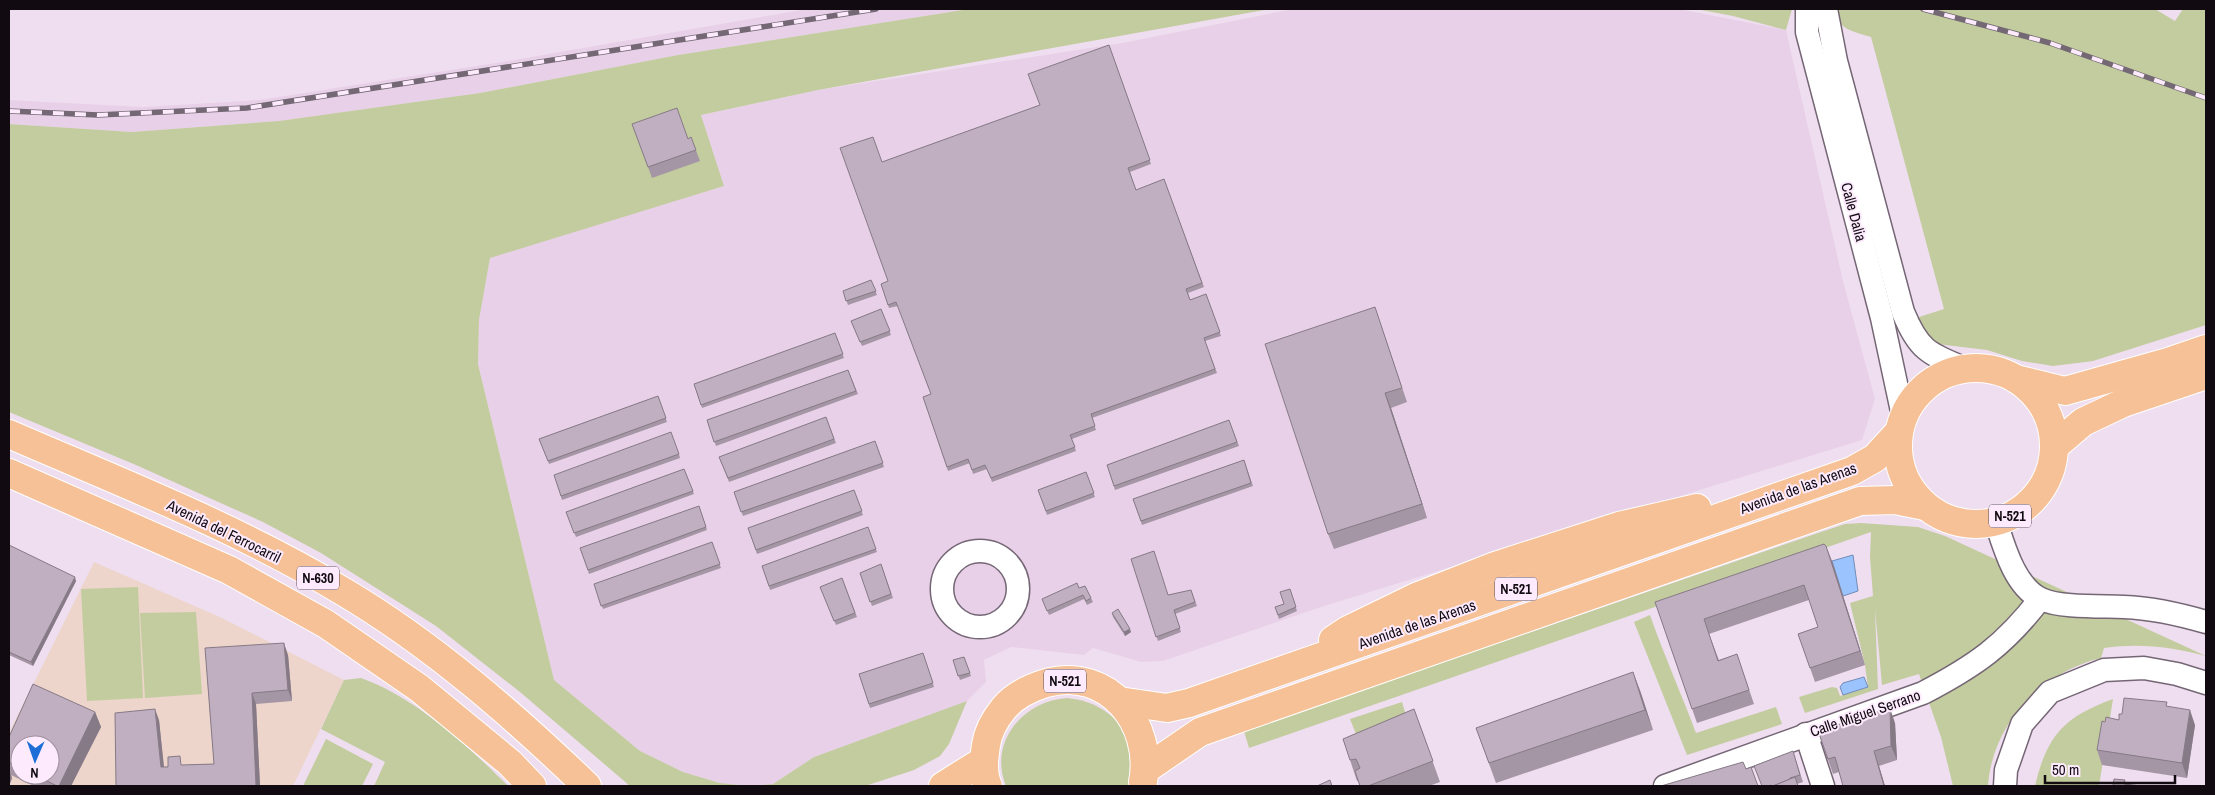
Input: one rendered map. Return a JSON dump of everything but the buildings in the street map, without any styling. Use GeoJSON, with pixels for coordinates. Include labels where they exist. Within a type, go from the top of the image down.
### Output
{"type":"FeatureCollection","features":[{"type":"Feature","properties":{"kind":"highway","name":"N-521"},"geometry":{"type":"LineString","coordinates":[[2020,380],[2040,399],[2050,418],[2056,445],[2052,471],[2038,495],[2021,511],[1996,522],[1969,524],[1949,520],[1925,506],[1908,485],[1898,461],[1900,425],[1917,393],[1938,377],[1964,368],[1995,369],[2020,380],[2065,391],[2168,362],[2206,349]]}},
{"type":"Feature","properties":{"kind":"highway"},"geometry":{"type":"LineString","coordinates":[[2056,445],[2083,422],[2123,403],[2206,375]]}},
{"type":"Feature","properties":{"kind":"highway","name":"Avenida de las Arenas"},"geometry":{"type":"LineString","coordinates":[[1119,701],[1167,708],[1189,703],[1852,471],[1875,458],[1900,425]]}},
{"type":"Feature","properties":{"kind":"highway","name":"Avenida del Ferrocarril"},"geometry":{"type":"LineString","coordinates":[[9,434],[243,537],[345,592],[442,658],[586,786]]}},
{"type":"Feature","properties":{"kind":"highway","name":"N-630"},"geometry":{"type":"LineString","coordinates":[[9,473],[230,570],[326,624],[419,688],[510,763],[532,786]]}},
{"type":"Feature","properties":{"kind":"highway","name":"Avenida de las Arenas"},"geometry":{"type":"LineString","coordinates":[[1144,778],[1200,732],[1860,501],[1895,500],[1925,506]]}},
{"type":"Feature","properties":{"kind":"highway","name":"N-521"},"geometry":{"type":"LineString","coordinates":[[943,786],[985,774],[986,739],[995,718],[1010,701],[1031,688],[1056,681],[1078,681],[1100,688],[1119,701],[1135,721],[1144,744],[1144,778]]}},
{"type":"Feature","properties":{"kind":"street","name":"Calle Dalia"},"geometry":{"type":"LineString","coordinates":[[1807,9],[1807,32],[1882,318],[1900,425]]}},
{"type":"Feature","properties":{"kind":"street","name":"Calle Dalia"},"geometry":{"type":"LineString","coordinates":[[1826,9],[1836,61],[1903,312],[1912,333],[1932,356],[1964,368]]}},
{"type":"Feature","properties":{"kind":"street"},"geometry":{"type":"LineString","coordinates":[[1996,522],[2007,555],[2020,581],[2040,599],[2076,606],[2126,607],[2206,622]]}},
{"type":"Feature","properties":{"kind":"street","name":"Calle Miguel Serrano"},"geometry":{"type":"LineString","coordinates":[[1665,786],[1924,693],[1958,675],[1985,656],[2018,628],[2040,599]]}},
{"type":"Feature","properties":{"kind":"street"},"geometry":{"type":"LineString","coordinates":[[2005,786],[2006,770],[2022,724],[2050,692],[2104,670],[2144,668],[2178,674],[2206,684]]}},
{"type":"Feature","properties":{"kind":"street"},"geometry":{"type":"LineString","coordinates":[[1806,734],[1823,786]]}},
{"type":"Feature","properties":{"kind":"shaded area"},"geometry":{"type":"Polygon","coordinates":[[[807,9],[969,9],[678,55],[480,93],[279,121],[132,132],[9,124],[9,100],[143,107],[259,100],[514,60],[807,9]]]}},
{"type":"Feature","properties":{"kind":"shaded area"},"geometry":{"type":"Polygon","coordinates":[[[1293,9],[1679,9],[1786,30],[1843,281],[1875,399],[1862,440],[1318,608],[1163,661],[1141,662],[1093,648],[1084,655],[1011,647],[984,660],[986,682],[967,701],[814,757],[773,784],[749,786],[720,783],[683,772],[640,751],[554,680],[478,364],[479,320],[490,257],[724,186],[701,115],[818,90],[1122,43],[1293,9]]]}},
{"type":"Feature","properties":{"kind":"shaded area"},"geometry":{"type":"Polygon","coordinates":[[[94,562],[222,618],[344,680],[293,786],[9,786],[9,733],[94,562]]]}},
{"type":"Feature","properties":{"kind":"green space"},"geometry":{"type":"Polygon","coordinates":[[[969,9],[1270,9],[818,90],[701,115],[724,186],[490,258],[479,320],[478,364],[554,680],[640,751],[683,772],[720,783],[749,786],[630,786],[520,692],[436,626],[321,553],[263,522],[136,465],[9,412],[9,124],[132,132],[279,121],[480,93],[678,55],[969,9]]]}},
{"type":"Feature","properties":{"kind":"green space"},"geometry":{"type":"Polygon","coordinates":[[[1696,9],[1792,9],[1786,30],[1733,16],[1696,9]]]}},
{"type":"Feature","properties":{"kind":"green space"},"geometry":{"type":"Polygon","coordinates":[[[1835,9],[2155,9],[2175,21],[2183,9],[2206,9],[2206,325],[2093,361],[2053,366],[2022,361],[1987,350],[1937,344],[1923,335],[1913,319],[1944,309],[1871,37],[1847,29],[1838,21],[1835,9]]]}},
{"type":"Feature","properties":{"kind":"green space"},"geometry":{"type":"Polygon","coordinates":[[[1861,523],[1918,527],[1945,536],[2206,656],[2156,647],[2104,648],[2101,658],[2079,665],[2059,675],[2040,688],[2024,704],[2010,722],[1999,742],[1992,763],[1988,786],[1953,786],[1941,737],[1919,674],[1882,685],[1875,609],[1878,689],[1805,713],[1799,697],[1832,687],[1837,688],[1840,696],[1868,687],[1865,665],[1850,603],[1873,596],[1870,557],[1871,532],[1249,748],[1244,731],[1818,533],[1845,524],[1861,523]]]}},
{"type":"Feature","properties":{"kind":"green space"},"geometry":{"type":"Polygon","coordinates":[[[138,587],[143,698],[87,701],[81,589],[138,587]]]}},
{"type":"Feature","properties":{"kind":"green space"},"geometry":{"type":"Polygon","coordinates":[[[196,612],[202,694],[145,698],[140,613],[196,612]]]}},
{"type":"Feature","properties":{"kind":"green space"},"geometry":{"type":"Polygon","coordinates":[[[1650,615],[1696,733],[1776,707],[1782,724],[1687,755],[1634,622],[1650,615]]]}},
{"type":"Feature","properties":{"kind":"green space"},"geometry":{"type":"Polygon","coordinates":[[[361,678],[381,686],[421,710],[458,739],[508,786],[374,786],[385,762],[321,729],[344,680],[361,678]]]}},
{"type":"Feature","properties":{"kind":"green space"},"geometry":{"type":"Polygon","coordinates":[[[1067,698],[1083,701],[1098,707],[1111,715],[1121,726],[1128,739],[1132,753],[1133,769],[1129,786],[1006,786],[1002,770],[1002,754],[1006,740],[1013,727],[1036,707],[1051,701],[1067,698]]]}},
{"type":"Feature","properties":{"kind":"green space"},"geometry":{"type":"Polygon","coordinates":[[[2113,699],[2099,786],[2035,786],[2045,753],[2060,730],[2082,713],[2113,699]]]}},
{"type":"Feature","properties":{"kind":"green space"},"geometry":{"type":"Polygon","coordinates":[[[967,701],[949,744],[940,756],[914,770],[865,786],[749,786],[773,784],[814,757],[967,701]]]}},
{"type":"Feature","properties":{"kind":"green space"},"geometry":{"type":"Polygon","coordinates":[[[1402,702],[1408,722],[1358,739],[1350,719],[1402,702]]]}},
{"type":"Feature","properties":{"kind":"green space"},"geometry":{"type":"Polygon","coordinates":[[[326,739],[373,764],[362,786],[303,786],[326,739]]]}},
{"type":"Feature","properties":{"kind":"water"},"geometry":{"type":"Polygon","coordinates":[[[1853,555],[1858,591],[1843,596],[1832,561],[1853,555]]]}},
{"type":"Feature","properties":{"kind":"water"},"geometry":{"type":"Polygon","coordinates":[[[1864,677],[1868,687],[1843,695],[1840,687],[1843,683],[1864,677]]]}},
{"type":"Feature","properties":{"kind":"railway"},"geometry":{"type":"LineString","coordinates":[[9,111],[98,115],[247,108],[876,9]]}},
{"type":"Feature","properties":{"kind":"railway"},"geometry":{"type":"LineString","coordinates":[[1923,9],[2050,43],[2206,98]]}}]}
